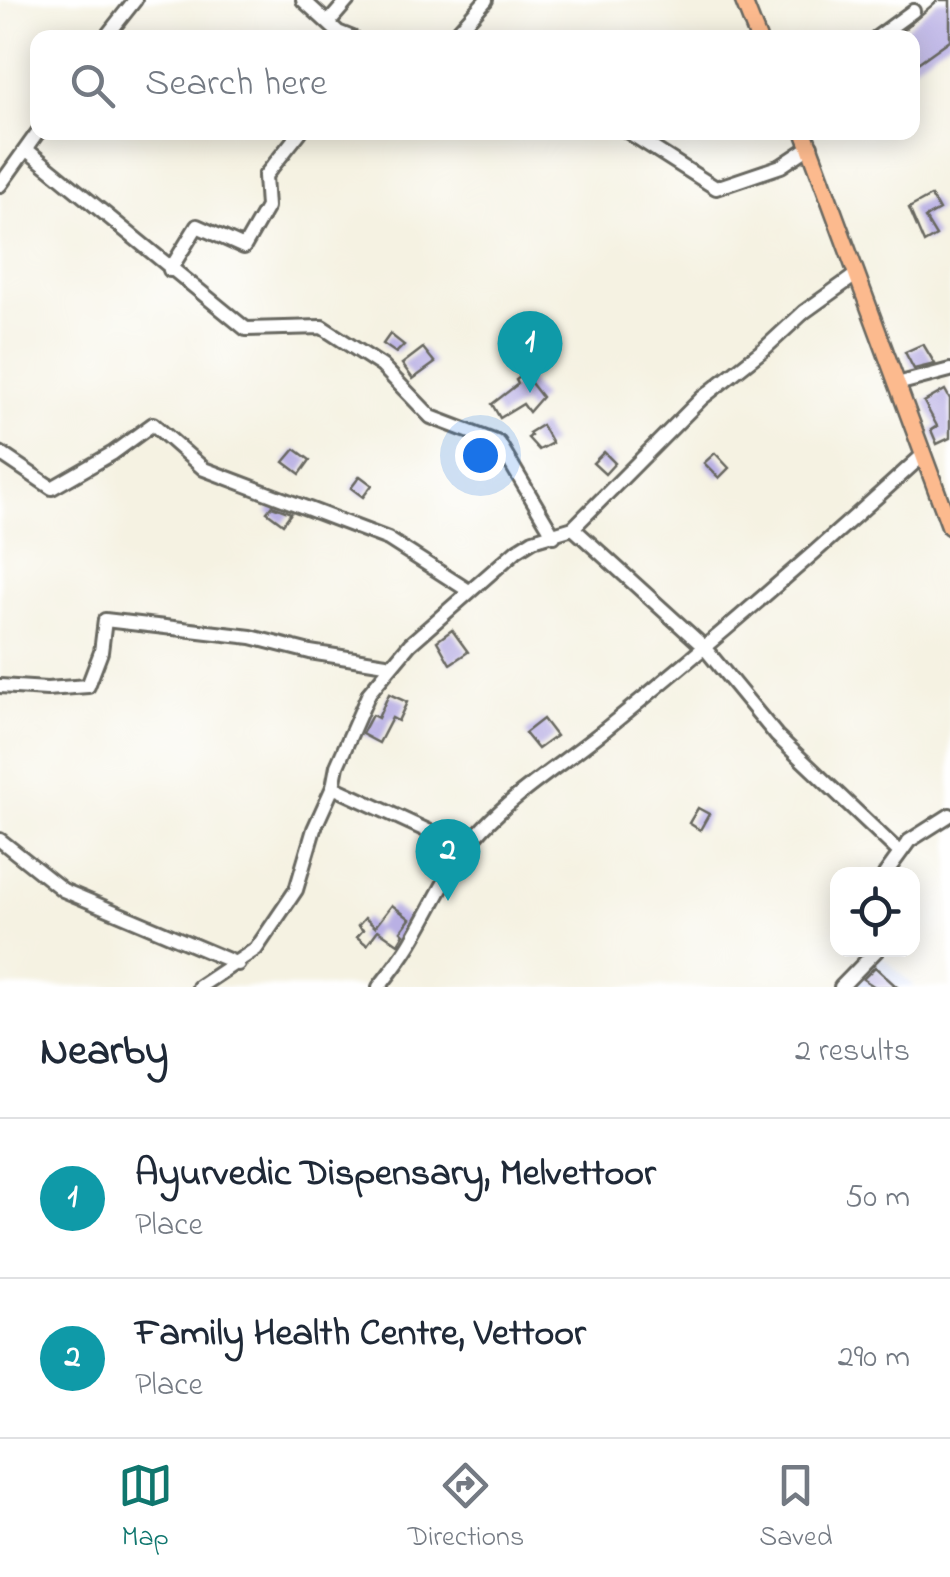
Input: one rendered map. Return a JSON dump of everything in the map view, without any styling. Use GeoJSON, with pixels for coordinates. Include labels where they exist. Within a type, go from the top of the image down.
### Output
{"type":"FeatureCollection","features":[{"type":"Feature","properties":{"kind":"main road"},"geometry":{"type":"LineString","coordinates":[[744,0],[755,30]]}},
{"type":"Feature","properties":{"kind":"main road"},"geometry":{"type":"LineString","coordinates":[[807,140],[950,527]]}},
{"type":"Feature","properties":{"kind":"street"},"geometry":{"type":"LineString","coordinates":[[111,30],[135,0]]}},
{"type":"Feature","properties":{"kind":"street"},"geometry":{"type":"LineString","coordinates":[[303,0],[336,30]]}},
{"type":"Feature","properties":{"kind":"street"},"geometry":{"type":"LineString","coordinates":[[328,23],[348,0]]}},
{"type":"Feature","properties":{"kind":"street"},"geometry":{"type":"LineString","coordinates":[[459,30],[486,0]]}},
{"type":"Feature","properties":{"kind":"street"},"geometry":{"type":"LineString","coordinates":[[887,30],[913,11]]}},
{"type":"Feature","properties":{"kind":"street"},"geometry":{"type":"LineString","coordinates":[[0,185],[33,140]]}},
{"type":"Feature","properties":{"kind":"street"},"geometry":{"type":"LineString","coordinates":[[170,270],[196,226],[244,246],[267,207],[265,176],[294,140]]}},
{"type":"Feature","properties":{"kind":"street"},"geometry":{"type":"LineString","coordinates":[[641,140],[716,188],[781,166],[806,140]]}},
{"type":"Feature","properties":{"kind":"street"},"geometry":{"type":"LineString","coordinates":[[27,150],[246,330],[322,327],[382,366],[431,417],[499,443],[554,536]]}},
{"type":"Feature","properties":{"kind":"street"},"geometry":{"type":"LineString","coordinates":[[199,987],[256,949],[296,890],[337,766],[369,693],[392,665],[469,591],[533,540],[574,528],[702,398],[804,312],[856,274]]}},
{"type":"Feature","properties":{"kind":"street"},"geometry":{"type":"LineString","coordinates":[[897,384],[950,370]]}},
{"type":"Feature","properties":{"kind":"street"},"geometry":{"type":"LineString","coordinates":[[0,453],[52,488],[113,453],[153,424],[204,470],[388,539],[469,591]]}},
{"type":"Feature","properties":{"kind":"street"},"geometry":{"type":"LineString","coordinates":[[380,987],[410,944],[444,880],[481,830],[531,782],[604,730],[796,571],[923,455]]}},
{"type":"Feature","properties":{"kind":"street"},"geometry":{"type":"LineString","coordinates":[[574,528],[703,646],[777,736],[900,853]]}},
{"type":"Feature","properties":{"kind":"street"},"geometry":{"type":"LineString","coordinates":[[0,686],[88,686],[101,652],[105,620],[251,638],[392,665]]}},
{"type":"Feature","properties":{"kind":"street"},"geometry":{"type":"LineString","coordinates":[[333,786],[467,849]]}},
{"type":"Feature","properties":{"kind":"street"},"geometry":{"type":"LineString","coordinates":[[891,867],[910,841],[950,815]]}},
{"type":"Feature","properties":{"kind":"street"},"geometry":{"type":"LineString","coordinates":[[0,840],[63,890],[238,964]]}},
{"type":"Feature","properties":{"kind":"street"},"geometry":{"type":"LineString","coordinates":[[841,987],[871,957]]}},
{"type":"Feature","properties":{"kind":"shaded area"},"geometry":{"type":"Polygon","coordinates":[[[875,957],[883,957],[914,987],[851,987],[851,980],[875,957]]]}},
{"type":"Feature","properties":{"kind":"building"},"geometry":{"type":"Polygon","coordinates":[[[938,0],[950,0],[950,40],[920,61],[920,30],[903,30],[938,0]]]}},
{"type":"Feature","properties":{"kind":"building"},"geometry":{"type":"Polygon","coordinates":[[[931,196],[939,210],[925,218],[936,236],[924,243],[909,208],[931,196]]]}},
{"type":"Feature","properties":{"kind":"building"},"geometry":{"type":"Polygon","coordinates":[[[390,334],[404,345],[396,353],[383,344],[390,334]]]}},
{"type":"Feature","properties":{"kind":"building"},"geometry":{"type":"Polygon","coordinates":[[[923,344],[935,364],[914,369],[905,352],[923,344]]]}},
{"type":"Feature","properties":{"kind":"building"},"geometry":{"type":"Polygon","coordinates":[[[423,348],[435,363],[413,379],[402,364],[423,348]]]}},
{"type":"Feature","properties":{"kind":"building"},"geometry":{"type":"Polygon","coordinates":[[[524,374],[542,397],[529,412],[523,404],[500,418],[492,404],[518,384],[516,380],[524,374]]]}},
{"type":"Feature","properties":{"kind":"building"},"geometry":{"type":"Polygon","coordinates":[[[945,390],[950,399],[950,438],[937,444],[931,430],[937,426],[924,402],[945,390]]]}},
{"type":"Feature","properties":{"kind":"building"},"geometry":{"type":"Polygon","coordinates":[[[542,425],[552,443],[539,450],[528,438],[542,425]]]}},
{"type":"Feature","properties":{"kind":"building"},"geometry":{"type":"Polygon","coordinates":[[[295,449],[310,460],[300,474],[284,462],[295,449]]]}},
{"type":"Feature","properties":{"kind":"building"},"geometry":{"type":"Polygon","coordinates":[[[604,452],[615,463],[605,474],[593,463],[604,452]]]}},
{"type":"Feature","properties":{"kind":"building"},"geometry":{"type":"Polygon","coordinates":[[[715,453],[729,468],[719,478],[704,463],[715,453]]]}},
{"type":"Feature","properties":{"kind":"building"},"geometry":{"type":"Polygon","coordinates":[[[360,476],[372,485],[363,497],[351,488],[360,476]]]}},
{"type":"Feature","properties":{"kind":"building"},"geometry":{"type":"Polygon","coordinates":[[[272,506],[291,513],[283,524],[267,512],[272,506]]]}},
{"type":"Feature","properties":{"kind":"building"},"geometry":{"type":"Polygon","coordinates":[[[452,630],[468,652],[450,664],[437,641],[452,630]]]}},
{"type":"Feature","properties":{"kind":"building"},"geometry":{"type":"Polygon","coordinates":[[[389,694],[407,702],[398,721],[392,718],[379,743],[362,734],[372,715],[378,718],[389,694]]]}},
{"type":"Feature","properties":{"kind":"building"},"geometry":{"type":"Polygon","coordinates":[[[543,719],[556,736],[538,749],[525,733],[543,719]]]}},
{"type":"Feature","properties":{"kind":"building"},"geometry":{"type":"Polygon","coordinates":[[[698,808],[709,814],[700,830],[689,823],[698,808]]]}},
{"type":"Feature","properties":{"kind":"building"},"geometry":{"type":"Polygon","coordinates":[[[392,905],[410,919],[398,944],[378,930],[367,945],[357,937],[363,930],[358,926],[365,918],[375,927],[392,905]]]}},
{"type":"Feature","properties":{"kind":"building"},"geometry":{"type":"Polygon","coordinates":[[[875,967],[897,987],[875,987],[863,979],[875,967]]]}},
{"type":"Feature","properties":{"kind":"place","name":"Ayurvedic Dispensary, Melvettoor"},"geometry":{"type":"Point","coordinates":[530,393]}},
{"type":"Feature","properties":{"kind":"place","name":"Family Health Centre, Vettoor"},"geometry":{"type":"Point","coordinates":[448,901]}}]}
